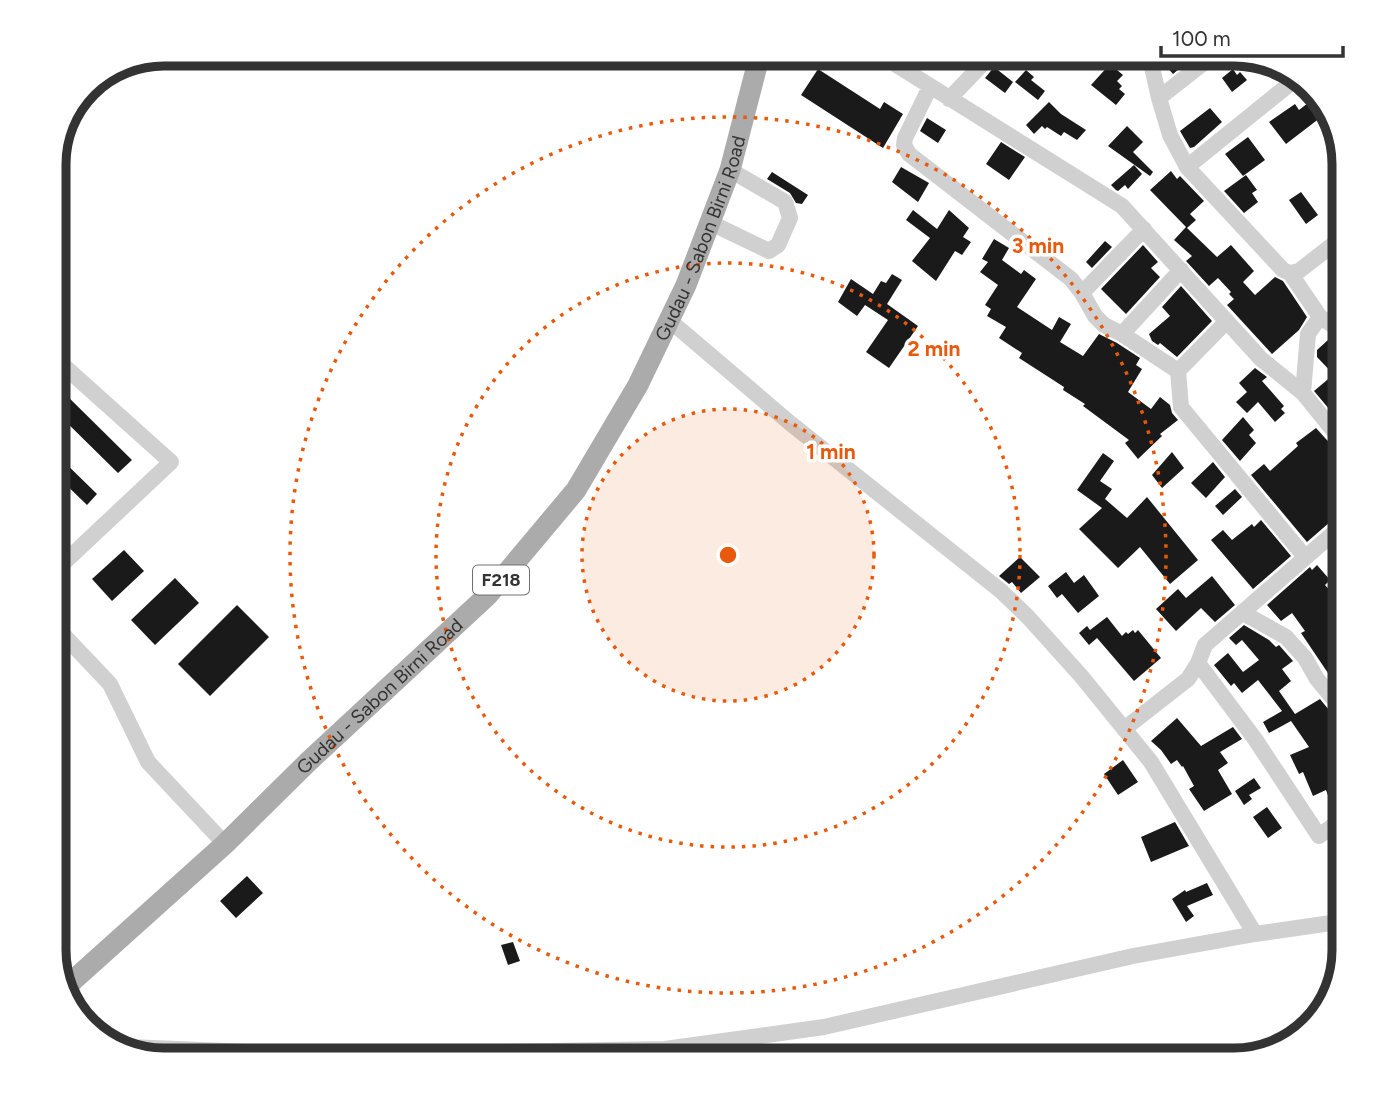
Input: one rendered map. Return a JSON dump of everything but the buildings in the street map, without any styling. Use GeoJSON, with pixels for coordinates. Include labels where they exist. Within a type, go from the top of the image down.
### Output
{"type":"FeatureCollection","features":[{"type":"Feature","properties":{"kind":"main road","name":"Gudau - Sabon Birni Road"},"geometry":{"type":"LineString","coordinates":[[72,981],[225,844],[308,762],[488,595],[576,490],[638,385],[687,285],[730,170],[757,66]]}},
{"type":"Feature","properties":{"kind":"street"},"geometry":{"type":"LineString","coordinates":[[901,66],[930,87],[1122,206],[1261,359],[1303,393],[1332,429]]}},
{"type":"Feature","properties":{"kind":"street"},"geometry":{"type":"LineString","coordinates":[[949,99],[981,66]]}},
{"type":"Feature","properties":{"kind":"street"},"geometry":{"type":"LineString","coordinates":[[1151,66],[1158,98],[1176,149],[1187,167],[1283,270],[1290,273],[1320,317],[1332,325]]}},
{"type":"Feature","properties":{"kind":"street"},"geometry":{"type":"LineString","coordinates":[[1158,98],[1199,66]]}},
{"type":"Feature","properties":{"kind":"street"},"geometry":{"type":"LineString","coordinates":[[1187,167],[1290,84]]}},
{"type":"Feature","properties":{"kind":"street"},"geometry":{"type":"LineString","coordinates":[[930,87],[905,138],[904,145],[909,153],[1071,279],[1104,325],[1178,371]]}},
{"type":"Feature","properties":{"kind":"street"},"geometry":{"type":"LineString","coordinates":[[711,223],[769,251],[778,245],[790,218],[785,202],[730,170]]}},
{"type":"Feature","properties":{"kind":"street"},"geometry":{"type":"LineString","coordinates":[[1082,293],[1144,229]]}},
{"type":"Feature","properties":{"kind":"street"},"geometry":{"type":"LineString","coordinates":[[1290,273],[1299,271],[1332,245]]}},
{"type":"Feature","properties":{"kind":"street"},"geometry":{"type":"LineString","coordinates":[[1122,334],[1181,270]]}},
{"type":"Feature","properties":{"kind":"street"},"geometry":{"type":"LineString","coordinates":[[1303,393],[1308,334],[1320,317]]}},
{"type":"Feature","properties":{"kind":"street"},"geometry":{"type":"LineString","coordinates":[[669,320],[790,423],[1001,591],[1028,617],[1151,762],[1255,934]]}},
{"type":"Feature","properties":{"kind":"street"},"geometry":{"type":"LineString","coordinates":[[1227,321],[1178,371],[1181,407],[1305,557]]}},
{"type":"Feature","properties":{"kind":"street"},"geometry":{"type":"LineString","coordinates":[[67,370],[171,462],[67,560]]}},
{"type":"Feature","properties":{"kind":"street"},"geometry":{"type":"LineString","coordinates":[[1124,729],[1188,679],[1205,645],[1332,534]]}},
{"type":"Feature","properties":{"kind":"street"},"geometry":{"type":"LineString","coordinates":[[1243,613],[1286,637],[1305,658],[1332,697]]}},
{"type":"Feature","properties":{"kind":"street"},"geometry":{"type":"LineString","coordinates":[[67,639],[110,684],[148,762],[225,844]]}},
{"type":"Feature","properties":{"kind":"street"},"geometry":{"type":"LineString","coordinates":[[1198,663],[1255,739],[1319,836],[1332,826]]}},
{"type":"Feature","properties":{"kind":"street"},"geometry":{"type":"LineString","coordinates":[[707,1048],[824,1027],[1133,956],[1332,923]]}}]}
